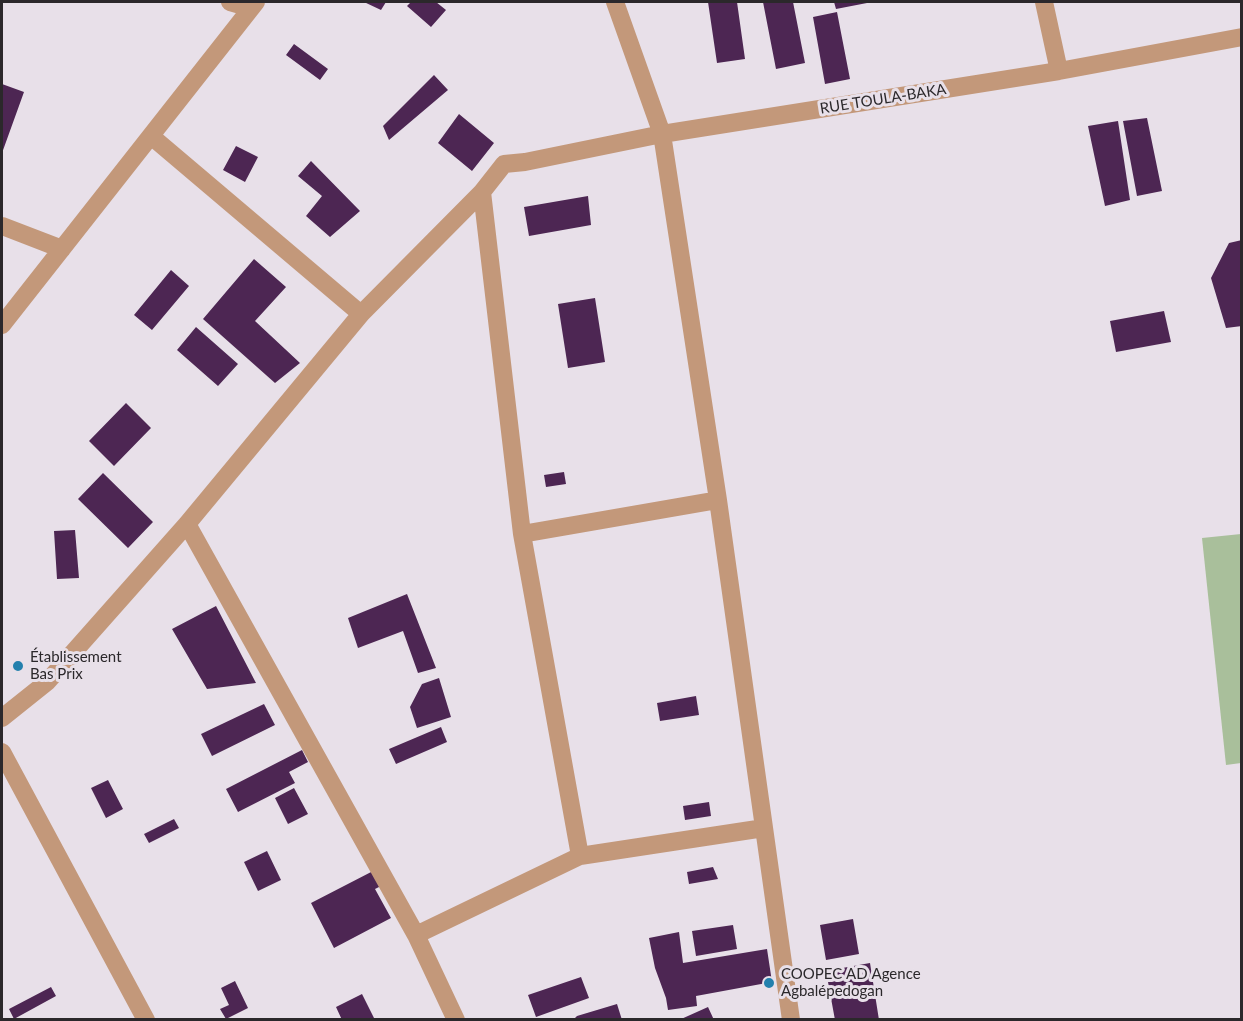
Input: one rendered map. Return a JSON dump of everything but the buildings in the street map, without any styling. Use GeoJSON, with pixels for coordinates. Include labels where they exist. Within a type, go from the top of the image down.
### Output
{"type":"FeatureCollection","features":[{"type":"Feature","properties":{"kind":"street"},"geometry":{"type":"LineString","coordinates":[[230,2],[254,5]]}},
{"type":"Feature","properties":{"kind":"street"},"geometry":{"type":"LineString","coordinates":[[615,2],[662,134],[718,500],[791,1020]]}},
{"type":"Feature","properties":{"kind":"street"},"geometry":{"type":"LineString","coordinates":[[1044,2],[1059,71]]}},
{"type":"Feature","properties":{"kind":"street"},"geometry":{"type":"LineString","coordinates":[[2,325],[254,5]]}},
{"type":"Feature","properties":{"kind":"street","name":"RUE TOULA-BAKA"},"geometry":{"type":"LineString","coordinates":[[2,718],[47,682],[187,524],[361,314],[482,192],[504,164],[525,162],[662,134],[1059,71],[1242,37]]}},
{"type":"Feature","properties":{"kind":"street"},"geometry":{"type":"LineString","coordinates":[[150,136],[361,314]]}},
{"type":"Feature","properties":{"kind":"street"},"geometry":{"type":"LineString","coordinates":[[482,192],[522,534],[580,856]]}},
{"type":"Feature","properties":{"kind":"street"},"geometry":{"type":"LineString","coordinates":[[2,226],[62,249]]}},
{"type":"Feature","properties":{"kind":"street"},"geometry":{"type":"LineString","coordinates":[[522,534],[718,500]]}},
{"type":"Feature","properties":{"kind":"street"},"geometry":{"type":"LineString","coordinates":[[187,524],[416,935],[456,1020]]}},
{"type":"Feature","properties":{"kind":"street"},"geometry":{"type":"LineString","coordinates":[[2,752],[146,1020]]}},
{"type":"Feature","properties":{"kind":"street"},"geometry":{"type":"LineString","coordinates":[[416,935],[580,856],[764,828]]}},
{"type":"Feature","properties":{"kind":"green space"},"geometry":{"type":"Polygon","coordinates":[[[1241,534],[1241,763],[1226,765],[1202,538],[1241,534]]]}},
{"type":"Feature","properties":{"kind":"place","name":"Établissement Bas Prix"},"geometry":{"type":"Point","coordinates":[18,666]}},
{"type":"Feature","properties":{"kind":"place","name":"COOPEC AD Agence Agbalépedogan"},"geometry":{"type":"Point","coordinates":[769,983]}}]}
